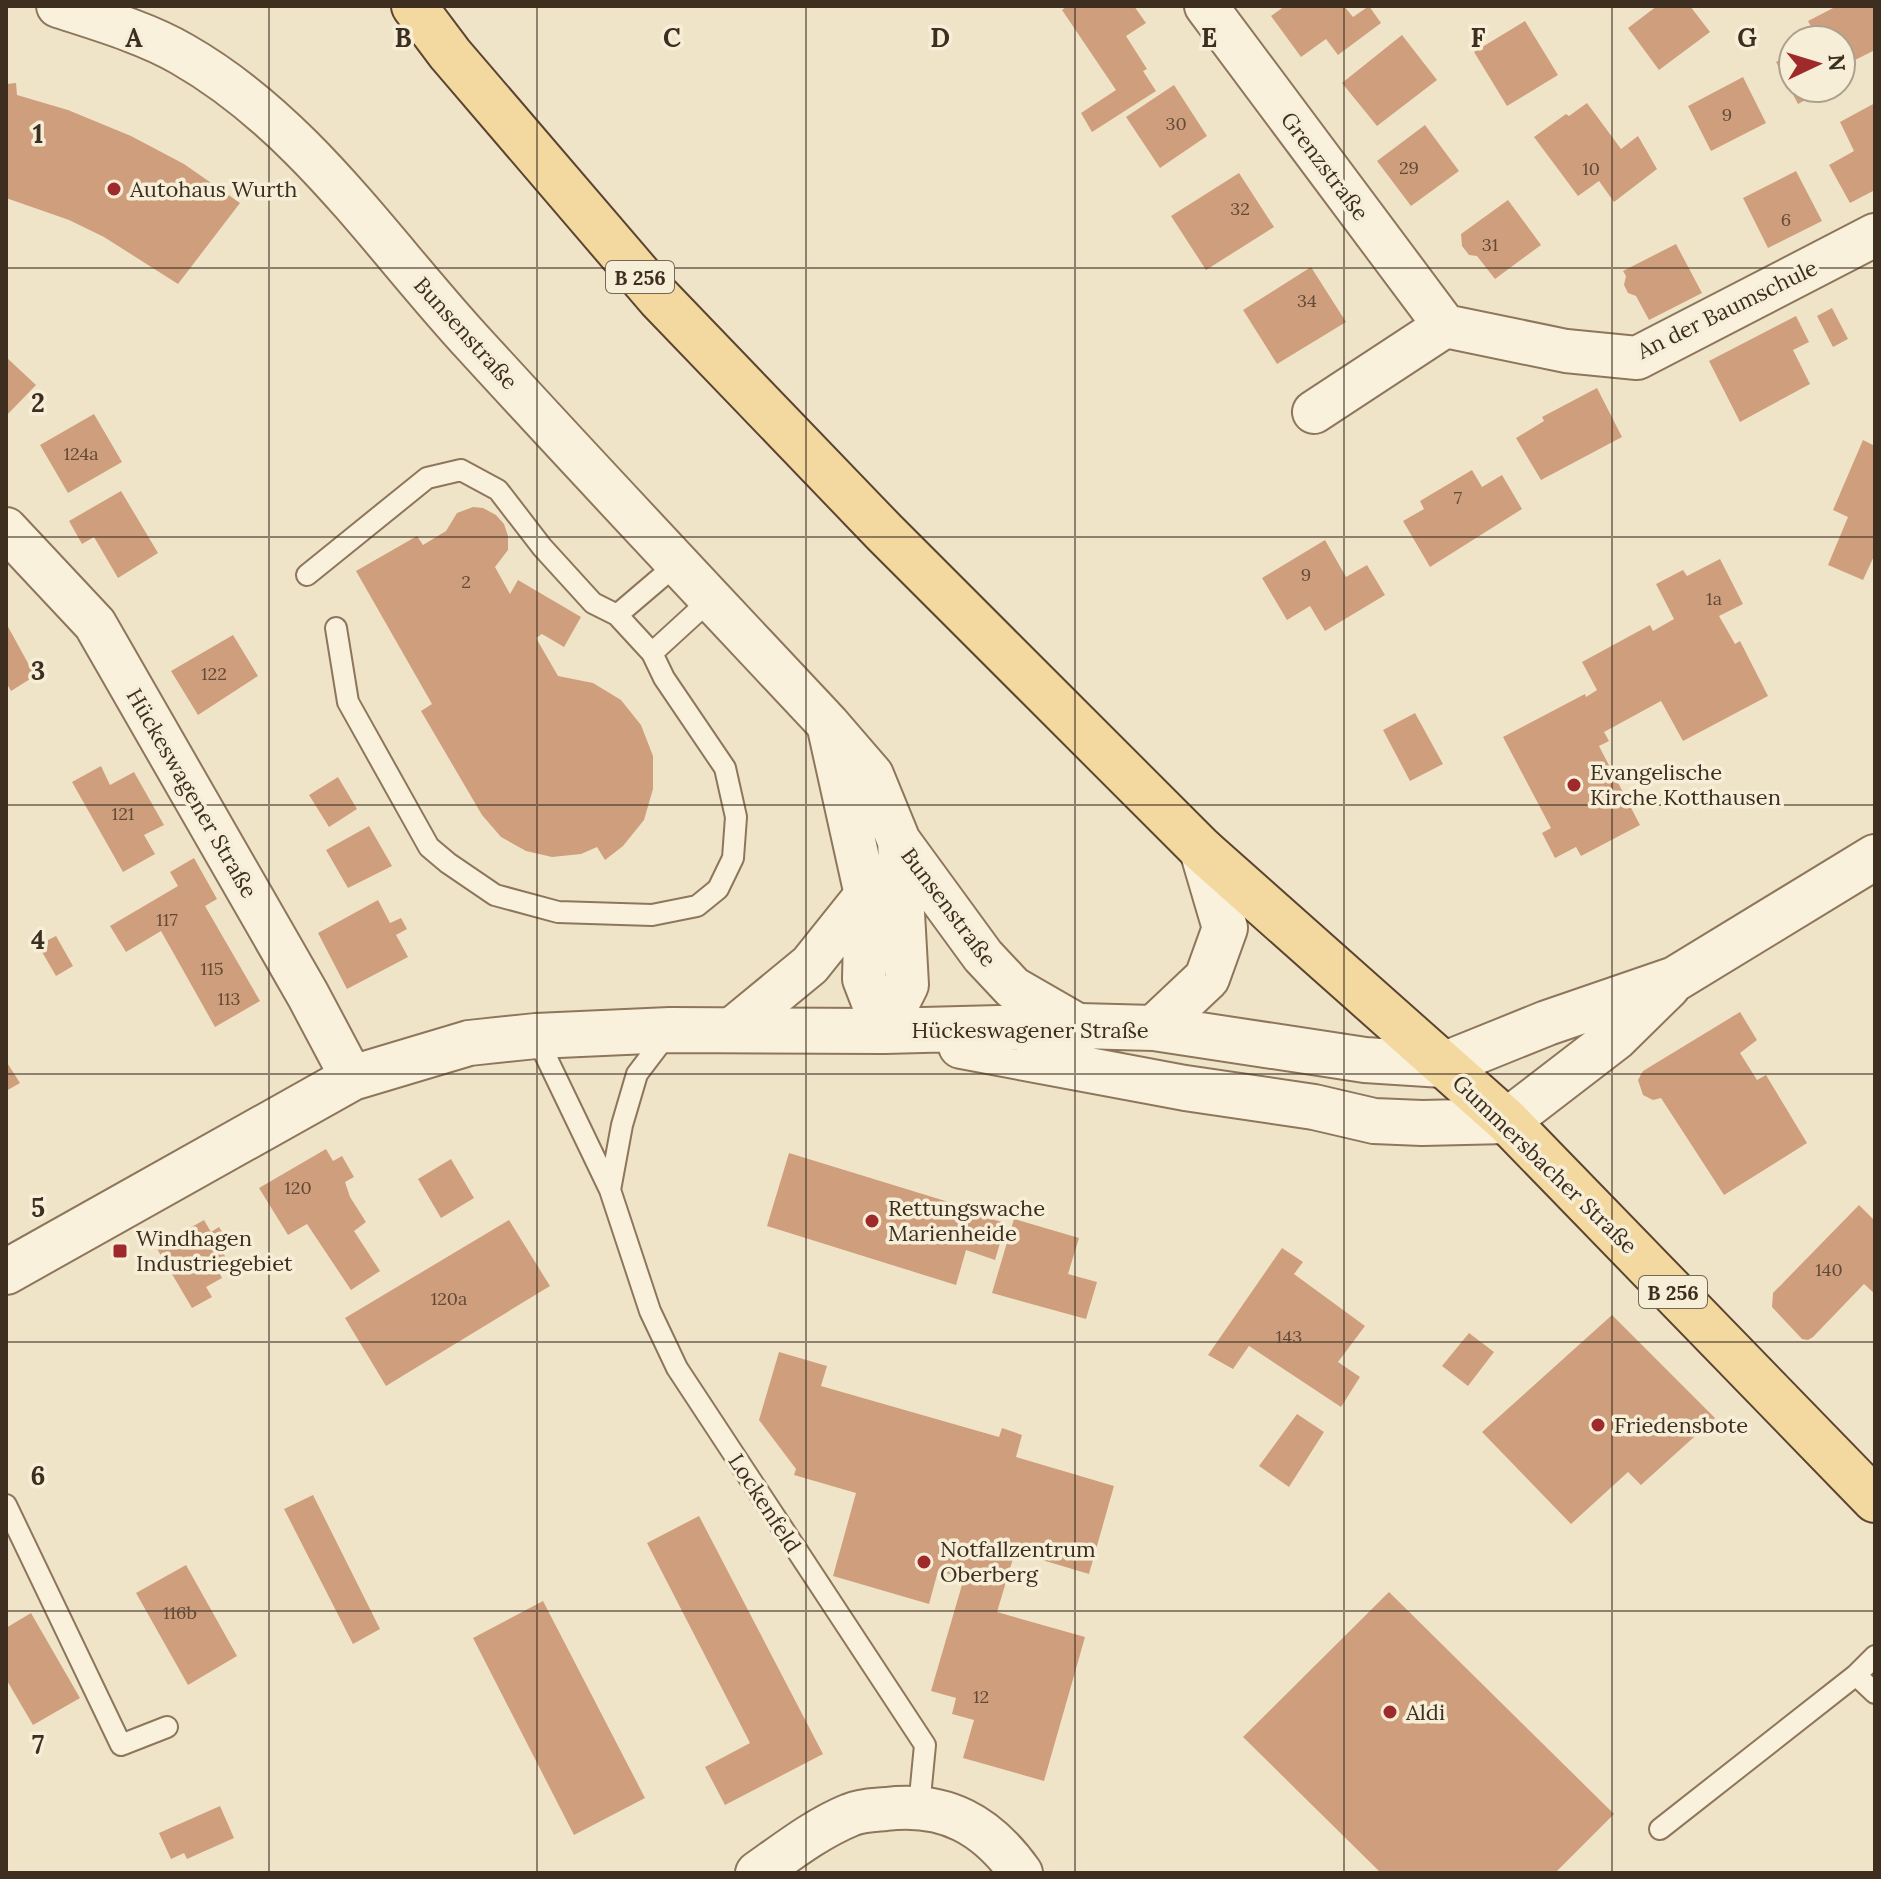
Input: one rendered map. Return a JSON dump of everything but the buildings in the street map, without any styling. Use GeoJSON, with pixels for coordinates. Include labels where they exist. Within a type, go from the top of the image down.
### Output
{"type":"FeatureCollection","features":[{"type":"Feature","properties":{"kind":"main road","name":"B 256"},"geometry":{"type":"LineString","coordinates":[[414,6],[450,54],[659,298],[884,532],[1202,850],[1376,1005]]}},
{"type":"Feature","properties":{"kind":"main road","name":"Gummersbacher Straße"},"geometry":{"type":"LineString","coordinates":[[1376,1005],[1507,1121],[1875,1500]]}},
{"type":"Feature","properties":{"kind":"street","name":"Bunsenstraße"},"geometry":{"type":"LineString","coordinates":[[58,6],[104,21],[181,53],[256,107],[321,167],[471,341],[872,775],[899,841],[983,956],[1013,988],[1079,1026]]}},
{"type":"Feature","properties":{"kind":"street","name":"Grenzstraße"},"geometry":{"type":"LineString","coordinates":[[1206,6],[1445,326]]}},
{"type":"Feature","properties":{"kind":"street","name":"An der Baumschule"},"geometry":{"type":"LineString","coordinates":[[1445,326],[1566,351],[1637,358],[1875,235]]}},
{"type":"Feature","properties":{"kind":"street"},"geometry":{"type":"LineString","coordinates":[[1314,412],[1445,326]]}},
{"type":"Feature","properties":{"kind":"street","name":"Hückeswagener Straße"},"geometry":{"type":"LineString","coordinates":[[6,529],[95,624],[301,982],[352,1078]]}},
{"type":"Feature","properties":{"kind":"street"},"geometry":{"type":"LineString","coordinates":[[828,724],[866,895],[864,979],[884,1031]]}},
{"type":"Feature","properties":{"kind":"street","name":"Bunsenstraße"},"geometry":{"type":"LineString","coordinates":[[884,1031],[907,985],[899,841]]}},
{"type":"Feature","properties":{"kind":"street"},"geometry":{"type":"LineString","coordinates":[[1154,1028],[1207,978],[1225,928],[1202,850]]}},
{"type":"Feature","properties":{"kind":"street"},"geometry":{"type":"LineString","coordinates":[[1443,1065],[1547,1023],[1675,979],[1875,857]]}},
{"type":"Feature","properties":{"kind":"street"},"geometry":{"type":"LineString","coordinates":[[731,1030],[810,965],[866,895]]}},
{"type":"Feature","properties":{"kind":"street"},"geometry":{"type":"LineString","coordinates":[[1507,1121],[1615,1038],[1675,979]]}},
{"type":"Feature","properties":{"kind":"street"},"geometry":{"type":"LineString","coordinates":[[1314,1107],[1365,1060],[1376,1005]]}},
{"type":"Feature","properties":{"kind":"street","name":"Hückeswagener Straße"},"geometry":{"type":"LineString","coordinates":[[6,1272],[352,1078],[469,1043],[536,1036],[670,1030],[884,1031],[1079,1026],[1154,1028],[1365,1060],[1443,1065]]}},
{"type":"Feature","properties":{"kind":"street","name":"Hückeswagener Straße"},"geometry":{"type":"LineString","coordinates":[[884,1031],[1059,1066],[1314,1107],[1374,1121],[1507,1121]]}},
{"type":"Feature","properties":{"kind":"street"},"geometry":{"type":"LineString","coordinates":[[757,1873],[812,1834],[853,1813],[919,1807],[948,1813],[971,1823],[1004,1849],[1021,1873]]}},
{"type":"Feature","properties":{"kind":"lane"},"geometry":{"type":"LineString","coordinates":[[307,575],[427,478],[461,470],[498,490],[542,547],[593,603],[617,615],[652,653],[664,678],[725,768],[736,817],[733,858],[718,889],[697,906],[652,915],[558,912],[495,895],[448,863],[429,847],[348,702],[336,628]]}},
{"type":"Feature","properties":{"kind":"lane"},"geometry":{"type":"LineString","coordinates":[[617,615],[678,563]]}},
{"type":"Feature","properties":{"kind":"lane"},"geometry":{"type":"LineString","coordinates":[[652,653],[711,599]]}},
{"type":"Feature","properties":{"kind":"lane","name":"Lockenfeld"},"geometry":{"type":"LineString","coordinates":[[610,1190],[622,1125],[637,1074],[670,1030]]}},
{"type":"Feature","properties":{"kind":"lane","name":"Lockenfeld"},"geometry":{"type":"LineString","coordinates":[[536,1036],[610,1190],[650,1311],[677,1368],[925,1745],[919,1807]]}},
{"type":"Feature","properties":{"kind":"lane"},"geometry":{"type":"LineString","coordinates":[[6,1505],[121,1745],[167,1727]]}},
{"type":"Feature","properties":{"kind":"lane"},"geometry":{"type":"LineString","coordinates":[[1660,1829],[1856,1675],[1875,1656]]}},
{"type":"Feature","properties":{"kind":"lane"},"geometry":{"type":"LineString","coordinates":[[1856,1675],[1875,1693]]}},
{"type":"Feature","properties":{"kind":"place","name":"Autohaus Wurth"},"geometry":{"type":"Point","coordinates":[114,189]}},
{"type":"Feature","properties":{"kind":"place","name":"Evangelische Kirche Kotthausen"},"geometry":{"type":"Point","coordinates":[1574,785]}},
{"type":"Feature","properties":{"kind":"place","name":"Rettungswache Marienheide"},"geometry":{"type":"Point","coordinates":[872,1221]}},
{"type":"Feature","properties":{"kind":"place","name":"Windhagen Industriegebiet"},"geometry":{"type":"Point","coordinates":[120,1251]}},
{"type":"Feature","properties":{"kind":"place","name":"Friedensbote"},"geometry":{"type":"Point","coordinates":[1598,1425]}},
{"type":"Feature","properties":{"kind":"place","name":"Notfallzentrum Oberberg"},"geometry":{"type":"Point","coordinates":[924,1562]}},
{"type":"Feature","properties":{"kind":"place","name":"Aldi"},"geometry":{"type":"Point","coordinates":[1390,1712]}}]}
